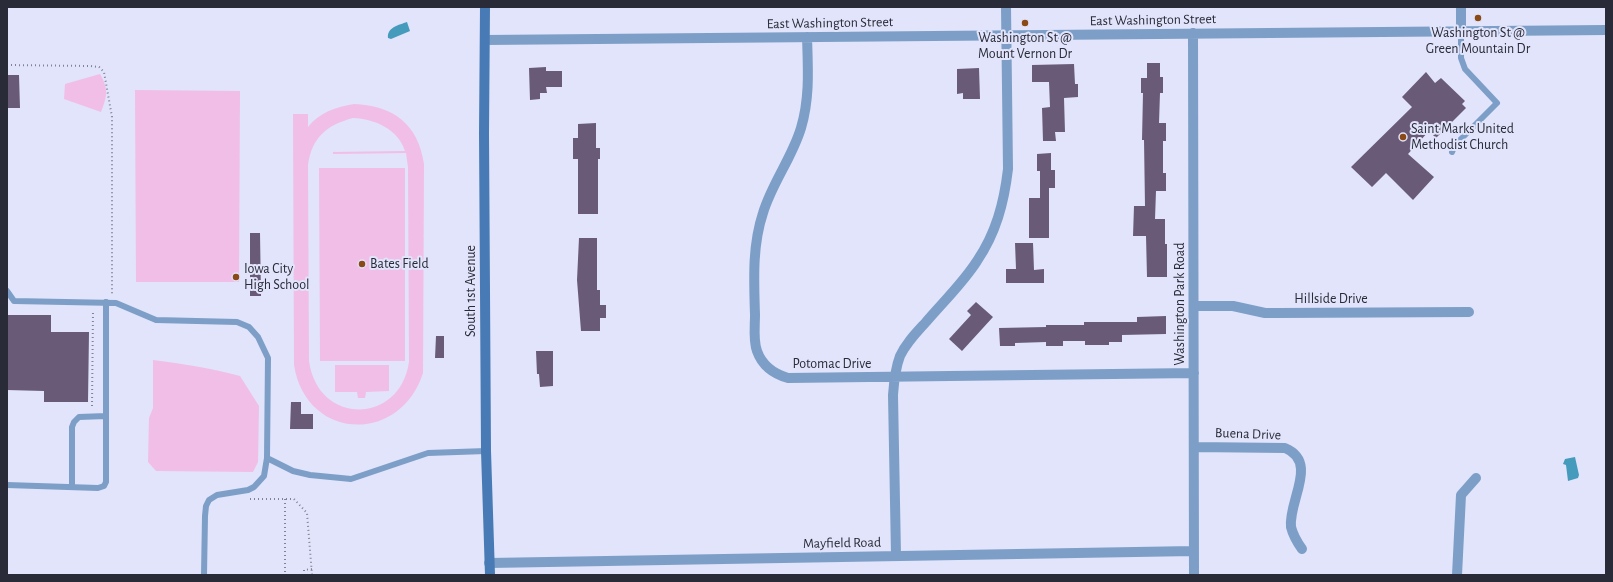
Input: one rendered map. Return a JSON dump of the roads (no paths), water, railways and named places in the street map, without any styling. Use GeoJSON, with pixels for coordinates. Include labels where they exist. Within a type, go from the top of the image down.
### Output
{"type":"FeatureCollection","features":[{"type":"Feature","properties":{"kind":"main road","name":"South 1st Avenue"},"geometry":{"type":"LineString","coordinates":[[485,7],[484,140],[486,451],[490,575]]}},
{"type":"Feature","properties":{"kind":"street"},"geometry":{"type":"LineString","coordinates":[[896,555],[893,395],[894,377],[901,355],[910,340],[977,262],[999,218],[1005,194],[1008,169],[1006,7]]}},
{"type":"Feature","properties":{"kind":"street"},"geometry":{"type":"LineString","coordinates":[[1461,7],[1461,30]]}},
{"type":"Feature","properties":{"kind":"street","name":"East Washington Street"},"geometry":{"type":"LineString","coordinates":[[485,40],[1461,30],[1606,30]]}},
{"type":"Feature","properties":{"kind":"street","name":"Washington Park Road"},"geometry":{"type":"LineString","coordinates":[[1193,33],[1194,575]]}},
{"type":"Feature","properties":{"kind":"street","name":"Potomac Drive"},"geometry":{"type":"LineString","coordinates":[[807,37],[807,101],[801,127],[793,151],[772,190],[763,213],[757,236],[754,266],[755,342],[757,351],[770,370],[788,378],[1194,373]]}},
{"type":"Feature","properties":{"kind":"street","name":"Hillside Drive"},"geometry":{"type":"LineString","coordinates":[[1194,306],[1233,306],[1279,313],[1469,312]]}},
{"type":"Feature","properties":{"kind":"street","name":"Buena Drive"},"geometry":{"type":"LineString","coordinates":[[1194,447],[1285,448],[1293,452],[1299,458],[1302,470],[1291,515],[1291,527],[1295,538],[1302,549]]}},
{"type":"Feature","properties":{"kind":"street"},"geometry":{"type":"LineString","coordinates":[[1457,575],[1461,495],[1476,478]]}},
{"type":"Feature","properties":{"kind":"street","name":"Mayfield Road"},"geometry":{"type":"LineString","coordinates":[[489,563],[1194,551]]}},
{"type":"Feature","properties":{"kind":"lane"},"geometry":{"type":"LineString","coordinates":[[1452,152],[1455,145],[1497,103],[1465,69],[1461,58],[1461,30]]}},
{"type":"Feature","properties":{"kind":"lane"},"geometry":{"type":"LineString","coordinates":[[7,291],[14,301],[109,302],[116,303],[156,320],[237,322],[249,327],[258,337],[268,358],[267,458],[264,476],[254,487],[248,490],[217,495],[209,500],[206,506],[204,575]]}},
{"type":"Feature","properties":{"kind":"lane"},"geometry":{"type":"LineString","coordinates":[[7,485],[98,488],[104,486],[106,482],[109,302]]}},
{"type":"Feature","properties":{"kind":"lane"},"geometry":{"type":"LineString","coordinates":[[72,487],[72,427],[74,422],[79,417],[106,416]]}},
{"type":"Feature","properties":{"kind":"lane"},"geometry":{"type":"LineString","coordinates":[[267,458],[293,472],[351,479],[428,453],[486,451]]}},
{"type":"Feature","properties":{"kind":"water"},"geometry":{"type":"Polygon","coordinates":[[[407,22],[410,31],[391,39],[388,38],[389,31],[391,29],[397,25],[407,22]]]}},
{"type":"Feature","properties":{"kind":"water"},"geometry":{"type":"Polygon","coordinates":[[[1575,457],[1579,475],[1578,478],[1568,481],[1566,465],[1563,464],[1565,459],[1575,457]]]}},
{"type":"Feature","properties":{"kind":"place","name":"Washington St @ Green Mountain Dr"},"geometry":{"type":"Point","coordinates":[1478,18]}},
{"type":"Feature","properties":{"kind":"place","name":"Washington St @ Mount Vernon Dr"},"geometry":{"type":"Point","coordinates":[1025,23]}},
{"type":"Feature","properties":{"kind":"place","name":"Saint Marks United Methodist Church"},"geometry":{"type":"Point","coordinates":[1403,137]}},
{"type":"Feature","properties":{"kind":"place","name":"Bates Field"},"geometry":{"type":"Point","coordinates":[362,264]}},
{"type":"Feature","properties":{"kind":"place","name":"Iowa City High School"},"geometry":{"type":"Point","coordinates":[236,277]}}]}
